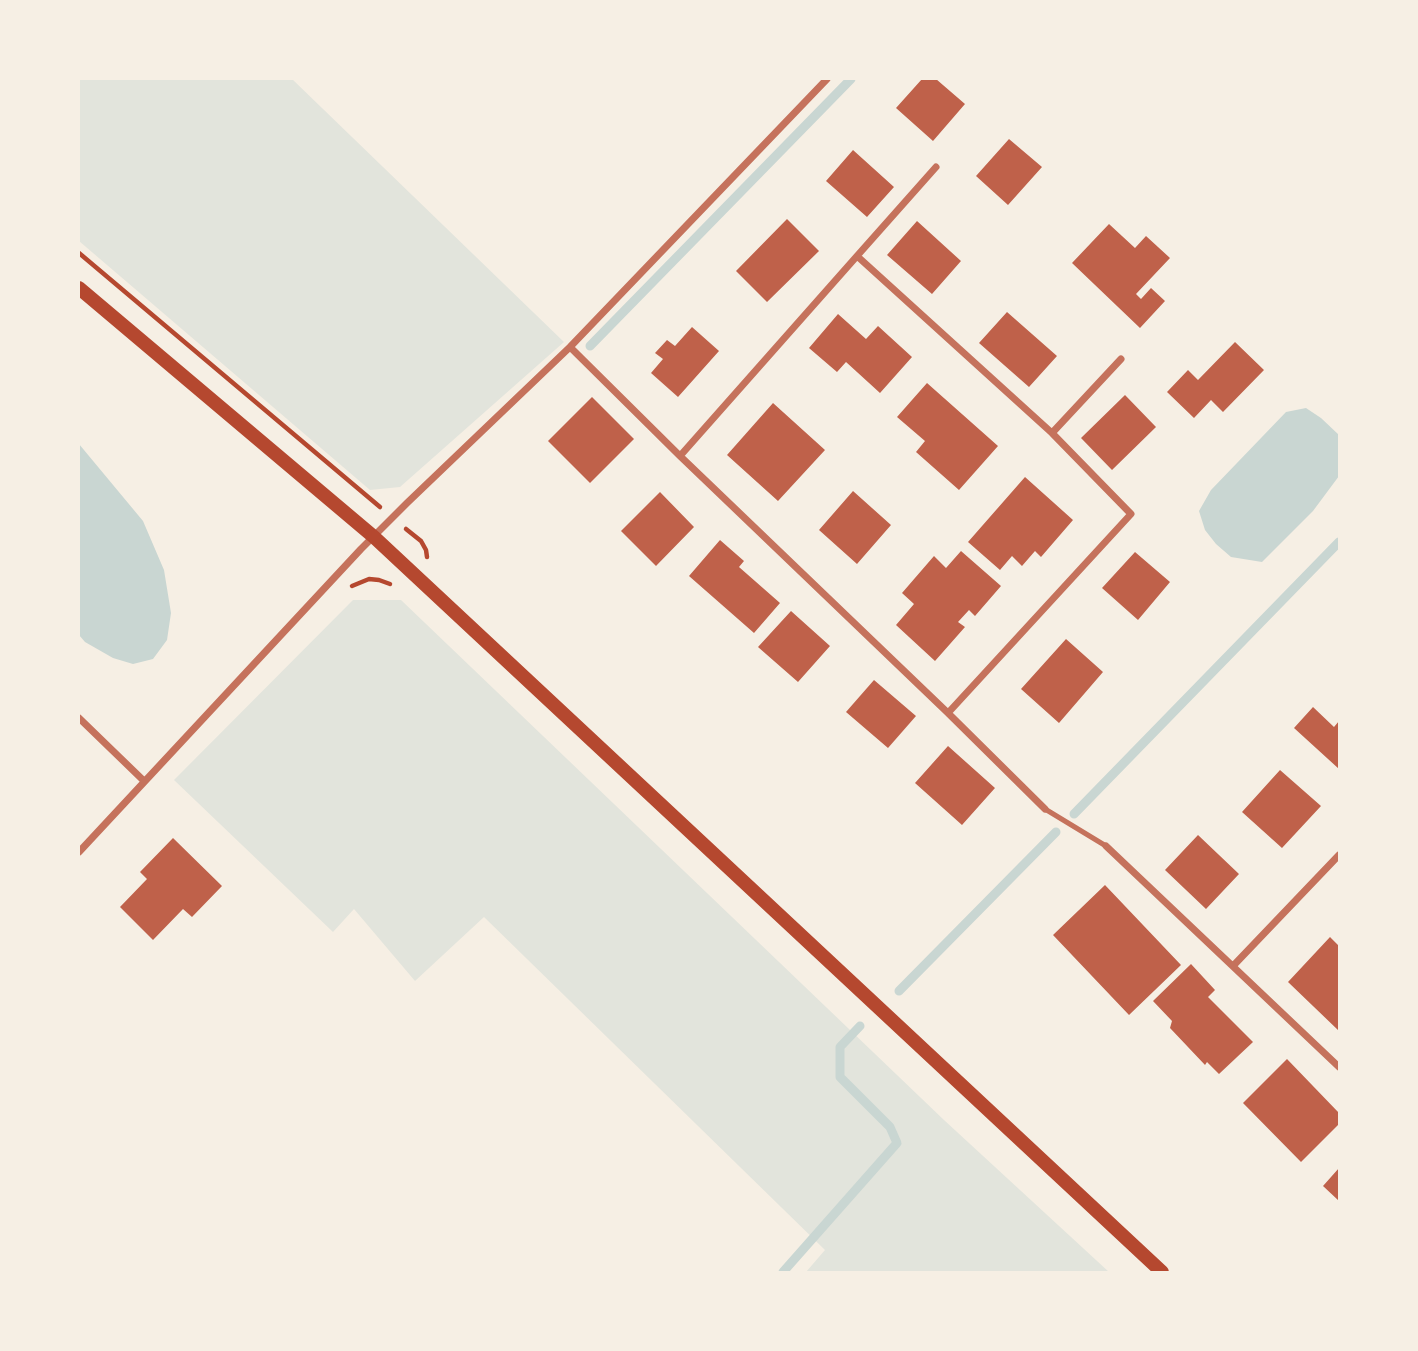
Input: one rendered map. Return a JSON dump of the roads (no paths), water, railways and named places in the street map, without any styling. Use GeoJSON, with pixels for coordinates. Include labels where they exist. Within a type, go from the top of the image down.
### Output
{"type":"FeatureCollection","features":[{"type":"Feature","properties":{"kind":"main road"},"geometry":{"type":"LineString","coordinates":[[79,288],[374,537],[1162,1272]]}},
{"type":"Feature","properties":{"kind":"street"},"geometry":{"type":"LineString","coordinates":[[79,852],[324,588],[407,503],[570,347],[827,79]]}},
{"type":"Feature","properties":{"kind":"street"},"geometry":{"type":"LineString","coordinates":[[680,456],[936,167]]}},
{"type":"Feature","properties":{"kind":"street"},"geometry":{"type":"LineString","coordinates":[[857,256],[1052,433],[1131,514],[948,713]]}},
{"type":"Feature","properties":{"kind":"street"},"geometry":{"type":"LineString","coordinates":[[570,347],[1045,809]]}},
{"type":"Feature","properties":{"kind":"street"},"geometry":{"type":"LineString","coordinates":[[1052,433],[1121,359]]}},
{"type":"Feature","properties":{"kind":"street"},"geometry":{"type":"LineString","coordinates":[[79,718],[144,781]]}},
{"type":"Feature","properties":{"kind":"street"},"geometry":{"type":"LineString","coordinates":[[1106,846],[1339,1067]]}},
{"type":"Feature","properties":{"kind":"street"},"geometry":{"type":"LineString","coordinates":[[1233,966],[1339,855]]}},
{"type":"Feature","properties":{"kind":"lane"},"geometry":{"type":"LineString","coordinates":[[1045,809],[1106,846]]}},
{"type":"Feature","properties":{"kind":"waterway"},"geometry":{"type":"LineString","coordinates":[[590,346],[851,79]]}},
{"type":"Feature","properties":{"kind":"waterway"},"geometry":{"type":"LineString","coordinates":[[1074,814],[1339,542]]}},
{"type":"Feature","properties":{"kind":"waterway"},"geometry":{"type":"LineString","coordinates":[[899,991],[1056,832]]}},
{"type":"Feature","properties":{"kind":"waterway"},"geometry":{"type":"LineString","coordinates":[[783,1272],[897,1143],[890,1127],[840,1077],[840,1047],[860,1026]]}}]}
